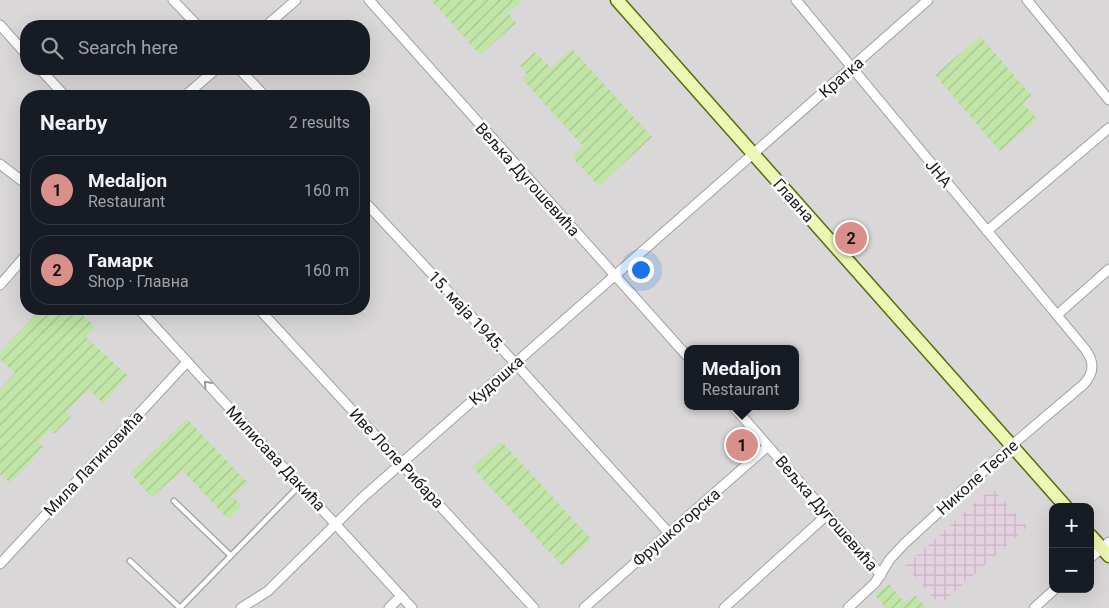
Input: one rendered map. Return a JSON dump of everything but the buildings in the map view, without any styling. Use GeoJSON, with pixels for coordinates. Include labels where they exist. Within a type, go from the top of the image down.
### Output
{"type":"FeatureCollection","features":[{"type":"Feature","properties":{"kind":"main road","name":"Главна"},"geometry":{"type":"LineString","coordinates":[[617,0],[1063,503]]}},
{"type":"Feature","properties":{"kind":"main road"},"geometry":{"type":"LineString","coordinates":[[1094,538],[1107,549]]}},
{"type":"Feature","properties":{"kind":"street"},"geometry":{"type":"LineString","coordinates":[[173,0],[192,20]]}},
{"type":"Feature","properties":{"kind":"street"},"geometry":{"type":"LineString","coordinates":[[273,20],[296,0]]}},
{"type":"Feature","properties":{"kind":"street","name":"Вељка Дугошевића"},"geometry":{"type":"LineString","coordinates":[[368,0],[684,352]]}},
{"type":"Feature","properties":{"kind":"street","name":"ЈНА"},"geometry":{"type":"LineString","coordinates":[[796,0],[1082,346]]}},
{"type":"Feature","properties":{"kind":"street","name":"Кратка"},"geometry":{"type":"LineString","coordinates":[[753,154],[928,0]]}},
{"type":"Feature","properties":{"kind":"street"},"geometry":{"type":"LineString","coordinates":[[1027,0],[1109,100]]}},
{"type":"Feature","properties":{"kind":"street"},"geometry":{"type":"LineString","coordinates":[[0,25],[20,47]]}},
{"type":"Feature","properties":{"kind":"street"},"geometry":{"type":"LineString","coordinates":[[46,75],[59,90]]}},
{"type":"Feature","properties":{"kind":"street"},"geometry":{"type":"LineString","coordinates":[[192,90],[209,75]]}},
{"type":"Feature","properties":{"kind":"street"},"geometry":{"type":"LineString","coordinates":[[245,75],[259,90]]}},
{"type":"Feature","properties":{"kind":"street"},"geometry":{"type":"LineString","coordinates":[[987,231],[1109,128]]}},
{"type":"Feature","properties":{"kind":"street","name":"Кудошка"},"geometry":{"type":"LineString","coordinates":[[241,608],[268,591],[335,522],[753,154]]}},
{"type":"Feature","properties":{"kind":"street"},"geometry":{"type":"LineString","coordinates":[[0,164],[20,179]]}},
{"type":"Feature","properties":{"kind":"street","name":"15. маја 1945."},"geometry":{"type":"LineString","coordinates":[[370,207],[515,363],[669,533]]}},
{"type":"Feature","properties":{"kind":"street"},"geometry":{"type":"LineString","coordinates":[[0,284],[20,262]]}},
{"type":"Feature","properties":{"kind":"street"},"geometry":{"type":"LineString","coordinates":[[1057,315],[1109,269]]}},
{"type":"Feature","properties":{"kind":"street","name":"Милисава Дакића"},"geometry":{"type":"LineString","coordinates":[[144,315],[412,608]]}},
{"type":"Feature","properties":{"kind":"street","name":"Иве Лоле Рибара"},"geometry":{"type":"LineString","coordinates":[[266,315],[534,608]]}},
{"type":"Feature","properties":{"kind":"street","name":"Николе Тесле"},"geometry":{"type":"LineString","coordinates":[[848,608],[881,575],[890,559],[899,549],[1012,445],[1090,377],[1092,361],[1082,346]]}},
{"type":"Feature","properties":{"kind":"street","name":"Мила Латиновића"},"geometry":{"type":"LineString","coordinates":[[0,564],[187,362]]}},
{"type":"Feature","properties":{"kind":"street","name":"Вељка Дугошевића"},"geometry":{"type":"LineString","coordinates":[[736,410],[881,575]]}},
{"type":"Feature","properties":{"kind":"street","name":"Фрушкогорска"},"geometry":{"type":"LineString","coordinates":[[584,608],[768,446]]}},
{"type":"Feature","properties":{"kind":"street"},"geometry":{"type":"LineString","coordinates":[[724,608],[828,514]]}},
{"type":"Feature","properties":{"kind":"street"},"geometry":{"type":"LineString","coordinates":[[1094,556],[1107,549]]}},
{"type":"Feature","properties":{"kind":"street"},"geometry":{"type":"LineString","coordinates":[[1034,608],[1051,593]]}},
{"type":"Feature","properties":{"kind":"street"},"geometry":{"type":"LineString","coordinates":[[389,608],[400,596]]}},
{"type":"Feature","properties":{"kind":"lane"},"geometry":{"type":"LineString","coordinates":[[130,561],[179,608],[300,485]]}},
{"type":"Feature","properties":{"kind":"lane"},"geometry":{"type":"LineString","coordinates":[[174,501],[230,555]]}},
{"type":"Feature","properties":{"kind":"shaded area"},"geometry":{"type":"Polygon","coordinates":[[[0,0],[1109,0],[1109,608],[0,608],[0,0]]]}},
{"type":"Feature","properties":{"kind":"shaded area"},"geometry":{"type":"Polygon","coordinates":[[[992,488],[1027,527],[940,605],[905,566],[992,488]]]}},
{"type":"Feature","properties":{"kind":"green space"},"geometry":{"type":"Polygon","coordinates":[[[431,0],[523,0],[508,13],[516,23],[480,55],[431,0]]]}},
{"type":"Feature","properties":{"kind":"green space"},"geometry":{"type":"Polygon","coordinates":[[[980,36],[1031,95],[1023,103],[1037,119],[1000,151],[935,75],[980,36]]]}},
{"type":"Feature","properties":{"kind":"green space"},"geometry":{"type":"Polygon","coordinates":[[[572,49],[652,137],[599,186],[572,157],[583,146],[522,79],[527,74],[520,66],[535,52],[551,68],[572,49]]]}},
{"type":"Feature","properties":{"kind":"green space"},"geometry":{"type":"Polygon","coordinates":[[[35,315],[83,315],[95,326],[86,337],[128,376],[103,403],[88,389],[66,412],[71,417],[54,434],[49,430],[38,442],[43,447],[10,483],[0,474],[0,389],[15,373],[0,359],[0,352],[35,315]]]}},
{"type":"Feature","properties":{"kind":"green space"},"geometry":{"type":"Polygon","coordinates":[[[187,419],[247,482],[232,496],[242,506],[228,519],[182,470],[152,497],[130,473],[187,419]]]}},
{"type":"Feature","properties":{"kind":"green space"},"geometry":{"type":"Polygon","coordinates":[[[501,441],[591,539],[562,566],[472,467],[501,441]]]}},
{"type":"Feature","properties":{"kind":"green space"},"geometry":{"type":"Polygon","coordinates":[[[889,584],[905,603],[915,595],[926,608],[886,608],[875,595],[889,584]]]}},
{"type":"Feature","properties":{"kind":"place","name":"Гамарк"},"geometry":{"type":"Point","coordinates":[851,238]}},
{"type":"Feature","properties":{"kind":"place","name":"Medaljon"},"geometry":{"type":"Point","coordinates":[742,445]}}]}
